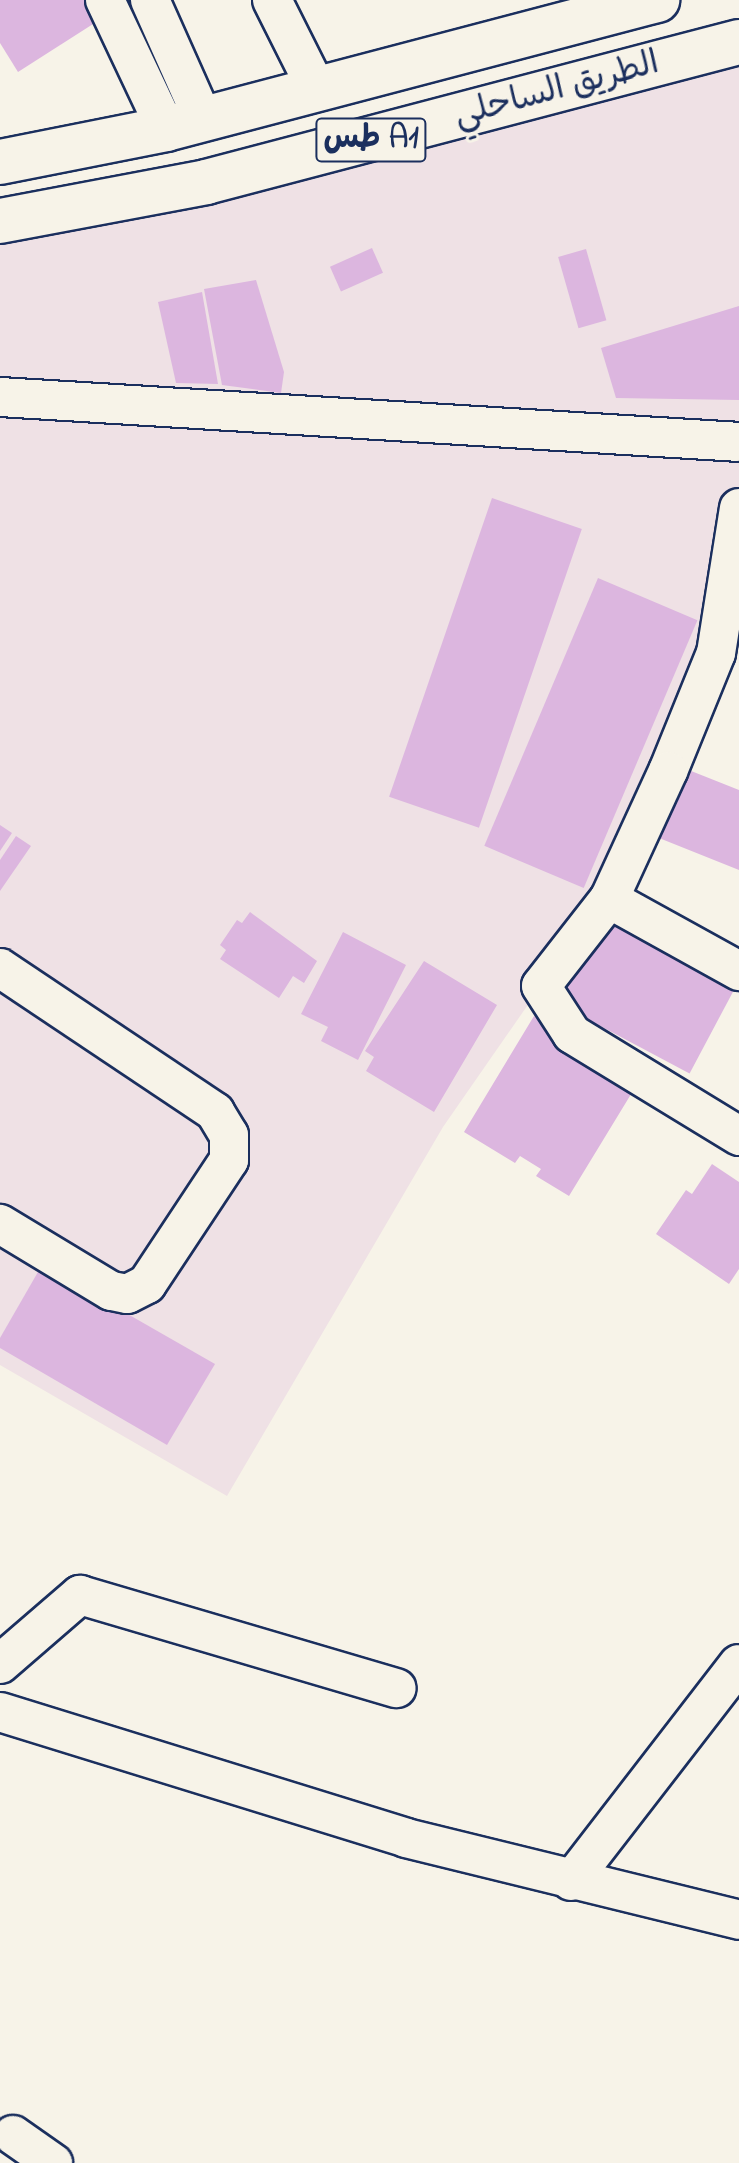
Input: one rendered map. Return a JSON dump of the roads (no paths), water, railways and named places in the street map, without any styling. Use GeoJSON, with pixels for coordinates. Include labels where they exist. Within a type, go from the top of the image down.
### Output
{"type":"FeatureCollection","features":[{"type":"Feature","properties":{"kind":"highway","name":"الطريق الساحلي"},"geometry":{"type":"LineString","coordinates":[[0,162],[185,124],[657,0]]}},
{"type":"Feature","properties":{"kind":"highway","name":"الطريق الساحلي"},"geometry":{"type":"LineString","coordinates":[[0,221],[206,182],[739,42]]}},
{"type":"Feature","properties":{"kind":"street"},"geometry":{"type":"LineString","coordinates":[[105,0],[185,124]]}},
{"type":"Feature","properties":{"kind":"street"},"geometry":{"type":"LineString","coordinates":[[150,0],[185,124]]}},
{"type":"Feature","properties":{"kind":"street"},"geometry":{"type":"LineString","coordinates":[[272,0],[317,90]]}},
{"type":"Feature","properties":{"kind":"street"},"geometry":{"type":"LineString","coordinates":[[0,397],[739,442]]}},
{"type":"Feature","properties":{"kind":"street"},"geometry":{"type":"LineString","coordinates":[[739,508],[716,653],[609,899],[541,986],[572,1034],[739,1136]]}},
{"type":"Feature","properties":{"kind":"street"},"geometry":{"type":"LineString","coordinates":[[609,899],[739,971]]}},
{"type":"Feature","properties":{"kind":"street"},"geometry":{"type":"LineString","coordinates":[[0,968],[215,1112],[229,1135],[229,1160],[147,1284],[127,1294],[111,1291],[0,1224]]}},
{"type":"Feature","properties":{"kind":"street"},"geometry":{"type":"LineString","coordinates":[[0,1664],[80,1595],[397,1688]]}},
{"type":"Feature","properties":{"kind":"street"},"geometry":{"type":"LineString","coordinates":[[571,1881],[739,1664]]}},
{"type":"Feature","properties":{"kind":"street"},"geometry":{"type":"LineString","coordinates":[[0,1712],[406,1838],[739,1920]]}},
{"type":"Feature","properties":{"kind":"street"},"geometry":{"type":"LineString","coordinates":[[13,2135],[53,2163]]}}]}
